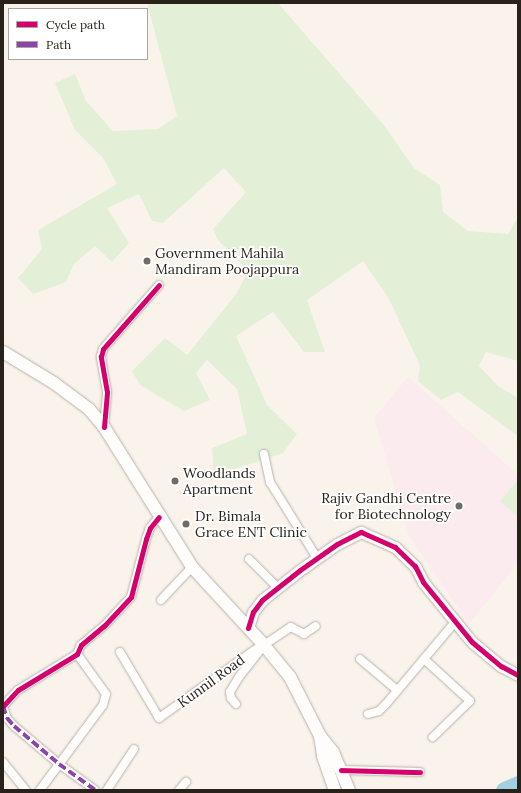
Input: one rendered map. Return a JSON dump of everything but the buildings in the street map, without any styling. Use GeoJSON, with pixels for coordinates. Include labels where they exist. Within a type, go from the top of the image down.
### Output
{"type":"FeatureCollection","features":[{"type":"Feature","properties":{"kind":"main road"},"geometry":{"type":"LineString","coordinates":[[3,352],[54,383],[89,409],[104,427],[159,517],[192,567],[264,645],[290,677],[320,736],[333,752],[349,790]]}},
{"type":"Feature","properties":{"kind":"main road"},"geometry":{"type":"LineString","coordinates":[[320,736],[323,756],[335,790]]}},
{"type":"Feature","properties":{"kind":"street"},"geometry":{"type":"LineString","coordinates":[[104,427],[107,392],[101,357],[103,348],[159,285]]}},
{"type":"Feature","properties":{"kind":"street"},"geometry":{"type":"LineString","coordinates":[[264,454],[270,482],[317,558]]}},
{"type":"Feature","properties":{"kind":"street"},"geometry":{"type":"LineString","coordinates":[[95,790],[59,764],[14,726],[7,718],[3,706],[18,690],[77,654],[81,645],[104,626],[131,597],[136,588],[146,539],[150,528],[159,517]]}},
{"type":"Feature","properties":{"kind":"street"},"geometry":{"type":"LineString","coordinates":[[248,628],[253,612],[278,588],[317,558],[361,532],[395,547],[415,566],[423,582],[472,642],[501,666],[518,675]]}},
{"type":"Feature","properties":{"kind":"street"},"geometry":{"type":"LineString","coordinates":[[249,559],[278,588]]}},
{"type":"Feature","properties":{"kind":"street"},"geometry":{"type":"LineString","coordinates":[[161,600],[192,567]]}},
{"type":"Feature","properties":{"kind":"street"},"geometry":{"type":"LineString","coordinates":[[368,714],[379,711],[455,622]]}},
{"type":"Feature","properties":{"kind":"street","name":"Kunnil Road"},"geometry":{"type":"LineString","coordinates":[[120,652],[159,718],[291,627],[304,634],[316,626]]}},
{"type":"Feature","properties":{"kind":"street"},"geometry":{"type":"LineString","coordinates":[[236,704],[231,698],[230,692],[239,677],[264,645]]}},
{"type":"Feature","properties":{"kind":"street"},"geometry":{"type":"LineString","coordinates":[[40,790],[103,705],[106,694],[77,654]]}},
{"type":"Feature","properties":{"kind":"street"},"geometry":{"type":"LineString","coordinates":[[360,659],[397,690]]}},
{"type":"Feature","properties":{"kind":"street"},"geometry":{"type":"LineString","coordinates":[[424,659],[470,701],[433,737]]}},
{"type":"Feature","properties":{"kind":"street"},"geometry":{"type":"LineString","coordinates":[[107,790],[134,749]]}},
{"type":"Feature","properties":{"kind":"street"},"geometry":{"type":"LineString","coordinates":[[3,762],[26,790]]}},
{"type":"Feature","properties":{"kind":"street"},"geometry":{"type":"LineString","coordinates":[[340,770],[420,772]]}},
{"type":"Feature","properties":{"kind":"street"},"geometry":{"type":"LineString","coordinates":[[179,790],[186,782]]}},
{"type":"Feature","properties":{"kind":"shaded area","name":"Rajiv Gandhi Centre for Biotechnology"},"geometry":{"type":"Polygon","coordinates":[[[408,377],[518,475],[518,563],[469,624],[409,536],[374,418],[408,377]]]}},
{"type":"Feature","properties":{"kind":"green space"},"geometry":{"type":"Polygon","coordinates":[[[147,3],[278,3],[383,124],[414,168],[440,185],[443,212],[468,231],[508,234],[518,217],[518,361],[486,352],[479,366],[498,386],[518,398],[518,436],[458,392],[441,400],[418,381],[420,366],[389,299],[363,261],[307,300],[325,352],[304,352],[273,312],[236,336],[267,405],[297,434],[283,453],[214,476],[212,448],[247,434],[237,389],[207,360],[196,373],[210,400],[184,411],[140,385],[132,371],[165,338],[187,355],[237,293],[248,271],[218,240],[213,229],[246,192],[224,168],[163,223],[152,221],[139,194],[107,208],[129,243],[112,262],[95,246],[74,264],[66,282],[33,294],[18,278],[42,249],[38,230],[117,184],[103,158],[75,130],[55,83],[75,74],[86,101],[113,131],[158,129],[177,116],[147,3]]]}},
{"type":"Feature","properties":{"kind":"green space"},"geometry":{"type":"Polygon","coordinates":[[[518,480],[518,517],[500,501],[518,480]]]}},
{"type":"Feature","properties":{"kind":"waterway"},"geometry":{"type":"LineString","coordinates":[[504,790],[518,784]]}},
{"type":"Feature","properties":{"kind":"marked path"},"geometry":{"type":"LineString","coordinates":[[3,706],[7,718],[14,726],[59,764],[95,790]]}},
{"type":"Feature","properties":{"kind":"cycle path"},"geometry":{"type":"LineString","coordinates":[[104,427],[107,392],[101,357],[103,349],[159,285]]}},
{"type":"Feature","properties":{"kind":"cycle path"},"geometry":{"type":"LineString","coordinates":[[3,706],[18,690],[77,654],[81,645],[104,626],[131,597],[146,539],[150,528],[159,517]]}},
{"type":"Feature","properties":{"kind":"cycle path"},"geometry":{"type":"LineString","coordinates":[[248,628],[253,612],[262,600],[300,570],[337,544],[361,532],[395,547],[415,566],[423,582],[472,642],[501,666],[518,675]]}},
{"type":"Feature","properties":{"kind":"cycle path"},"geometry":{"type":"LineString","coordinates":[[341,770],[420,772]]}},
{"type":"Feature","properties":{"kind":"place","name":"Government Mahila Mandiram Poojappura"},"geometry":{"type":"Point","coordinates":[147,261]}},
{"type":"Feature","properties":{"kind":"place","name":"Woodlands Apartment"},"geometry":{"type":"Point","coordinates":[175,481]}},
{"type":"Feature","properties":{"kind":"place","name":"Rajiv Gandhi Centre for Biotechnology"},"geometry":{"type":"Point","coordinates":[459,506]}},
{"type":"Feature","properties":{"kind":"place","name":"Dr. Bimala Grace ENT Clinic"},"geometry":{"type":"Point","coordinates":[186,524]}}]}
